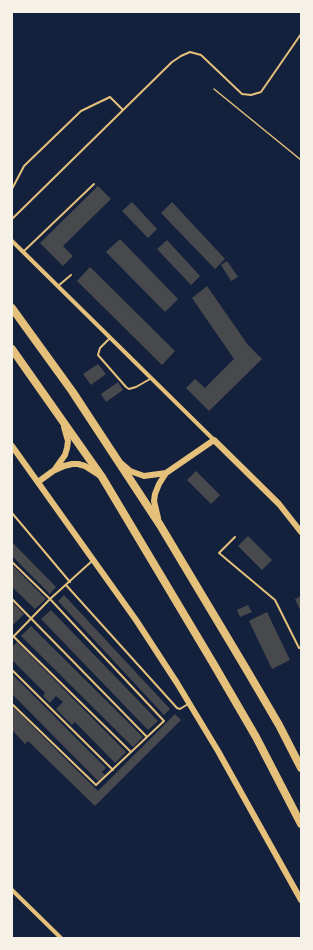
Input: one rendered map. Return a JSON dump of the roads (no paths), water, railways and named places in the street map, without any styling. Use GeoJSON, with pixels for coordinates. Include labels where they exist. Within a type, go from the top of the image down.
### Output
{"type":"FeatureCollection","features":[{"type":"Feature","properties":{"kind":"highway"},"geometry":{"type":"LineString","coordinates":[[12,308],[72,391],[160,525],[245,667],[301,768]]}},
{"type":"Feature","properties":{"kind":"highway"},"geometry":{"type":"LineString","coordinates":[[12,349],[102,477],[252,730],[301,824]]}},
{"type":"Feature","properties":{"kind":"main road"},"geometry":{"type":"LineString","coordinates":[[53,471],[65,455],[67,448],[66,433],[59,414]]}},
{"type":"Feature","properties":{"kind":"main road"},"geometry":{"type":"LineString","coordinates":[[117,459],[130,471],[137,475],[153,476],[166,473],[214,440],[279,504],[301,532]]}},
{"type":"Feature","properties":{"kind":"main road"},"geometry":{"type":"LineString","coordinates":[[12,446],[136,620],[190,704],[301,900]]}},
{"type":"Feature","properties":{"kind":"main road"},"geometry":{"type":"LineString","coordinates":[[38,482],[53,471],[64,466],[78,464],[85,466],[102,477]]}},
{"type":"Feature","properties":{"kind":"main road"},"geometry":{"type":"LineString","coordinates":[[160,525],[154,502],[159,484],[166,473]]}},
{"type":"Feature","properties":{"kind":"street"},"geometry":{"type":"LineString","coordinates":[[12,241],[214,440]]}},
{"type":"Feature","properties":{"kind":"street"},"geometry":{"type":"LineString","coordinates":[[12,890],[61,938]]}},
{"type":"Feature","properties":{"kind":"lane"},"geometry":{"type":"LineString","coordinates":[[12,219],[172,62],[181,56],[190,52],[201,55],[242,94],[251,96],[261,92],[301,34]]}},
{"type":"Feature","properties":{"kind":"lane"},"geometry":{"type":"LineString","coordinates":[[12,189],[24,166],[81,111],[110,97],[123,110]]}},
{"type":"Feature","properties":{"kind":"lane"},"geometry":{"type":"LineString","coordinates":[[23,252],[94,184]]}},
{"type":"Feature","properties":{"kind":"lane"},"geometry":{"type":"LineString","coordinates":[[57,287],[71,274]]}},
{"type":"Feature","properties":{"kind":"lane"},"geometry":{"type":"LineString","coordinates":[[110,338],[100,348],[98,355],[126,387],[136,387],[152,378]]}},
{"type":"Feature","properties":{"kind":"lane"},"geometry":{"type":"LineString","coordinates":[[12,513],[70,582]]}},
{"type":"Feature","properties":{"kind":"lane"},"geometry":{"type":"LineString","coordinates":[[235,537],[219,553],[275,600],[299,648],[301,647]]}},
{"type":"Feature","properties":{"kind":"lane"},"geometry":{"type":"LineString","coordinates":[[93,560],[12,636],[131,752]]}},
{"type":"Feature","properties":{"kind":"lane"},"geometry":{"type":"LineString","coordinates":[[12,562],[50,599],[164,721],[96,785],[12,704]]}},
{"type":"Feature","properties":{"kind":"lane"},"geometry":{"type":"LineString","coordinates":[[66,585],[177,708],[180,709],[190,704]]}},
{"type":"Feature","properties":{"kind":"lane"},"geometry":{"type":"LineString","coordinates":[[12,599],[147,737]]}},
{"type":"Feature","properties":{"kind":"lane"},"geometry":{"type":"LineString","coordinates":[[12,670],[113,770]]}}]}
